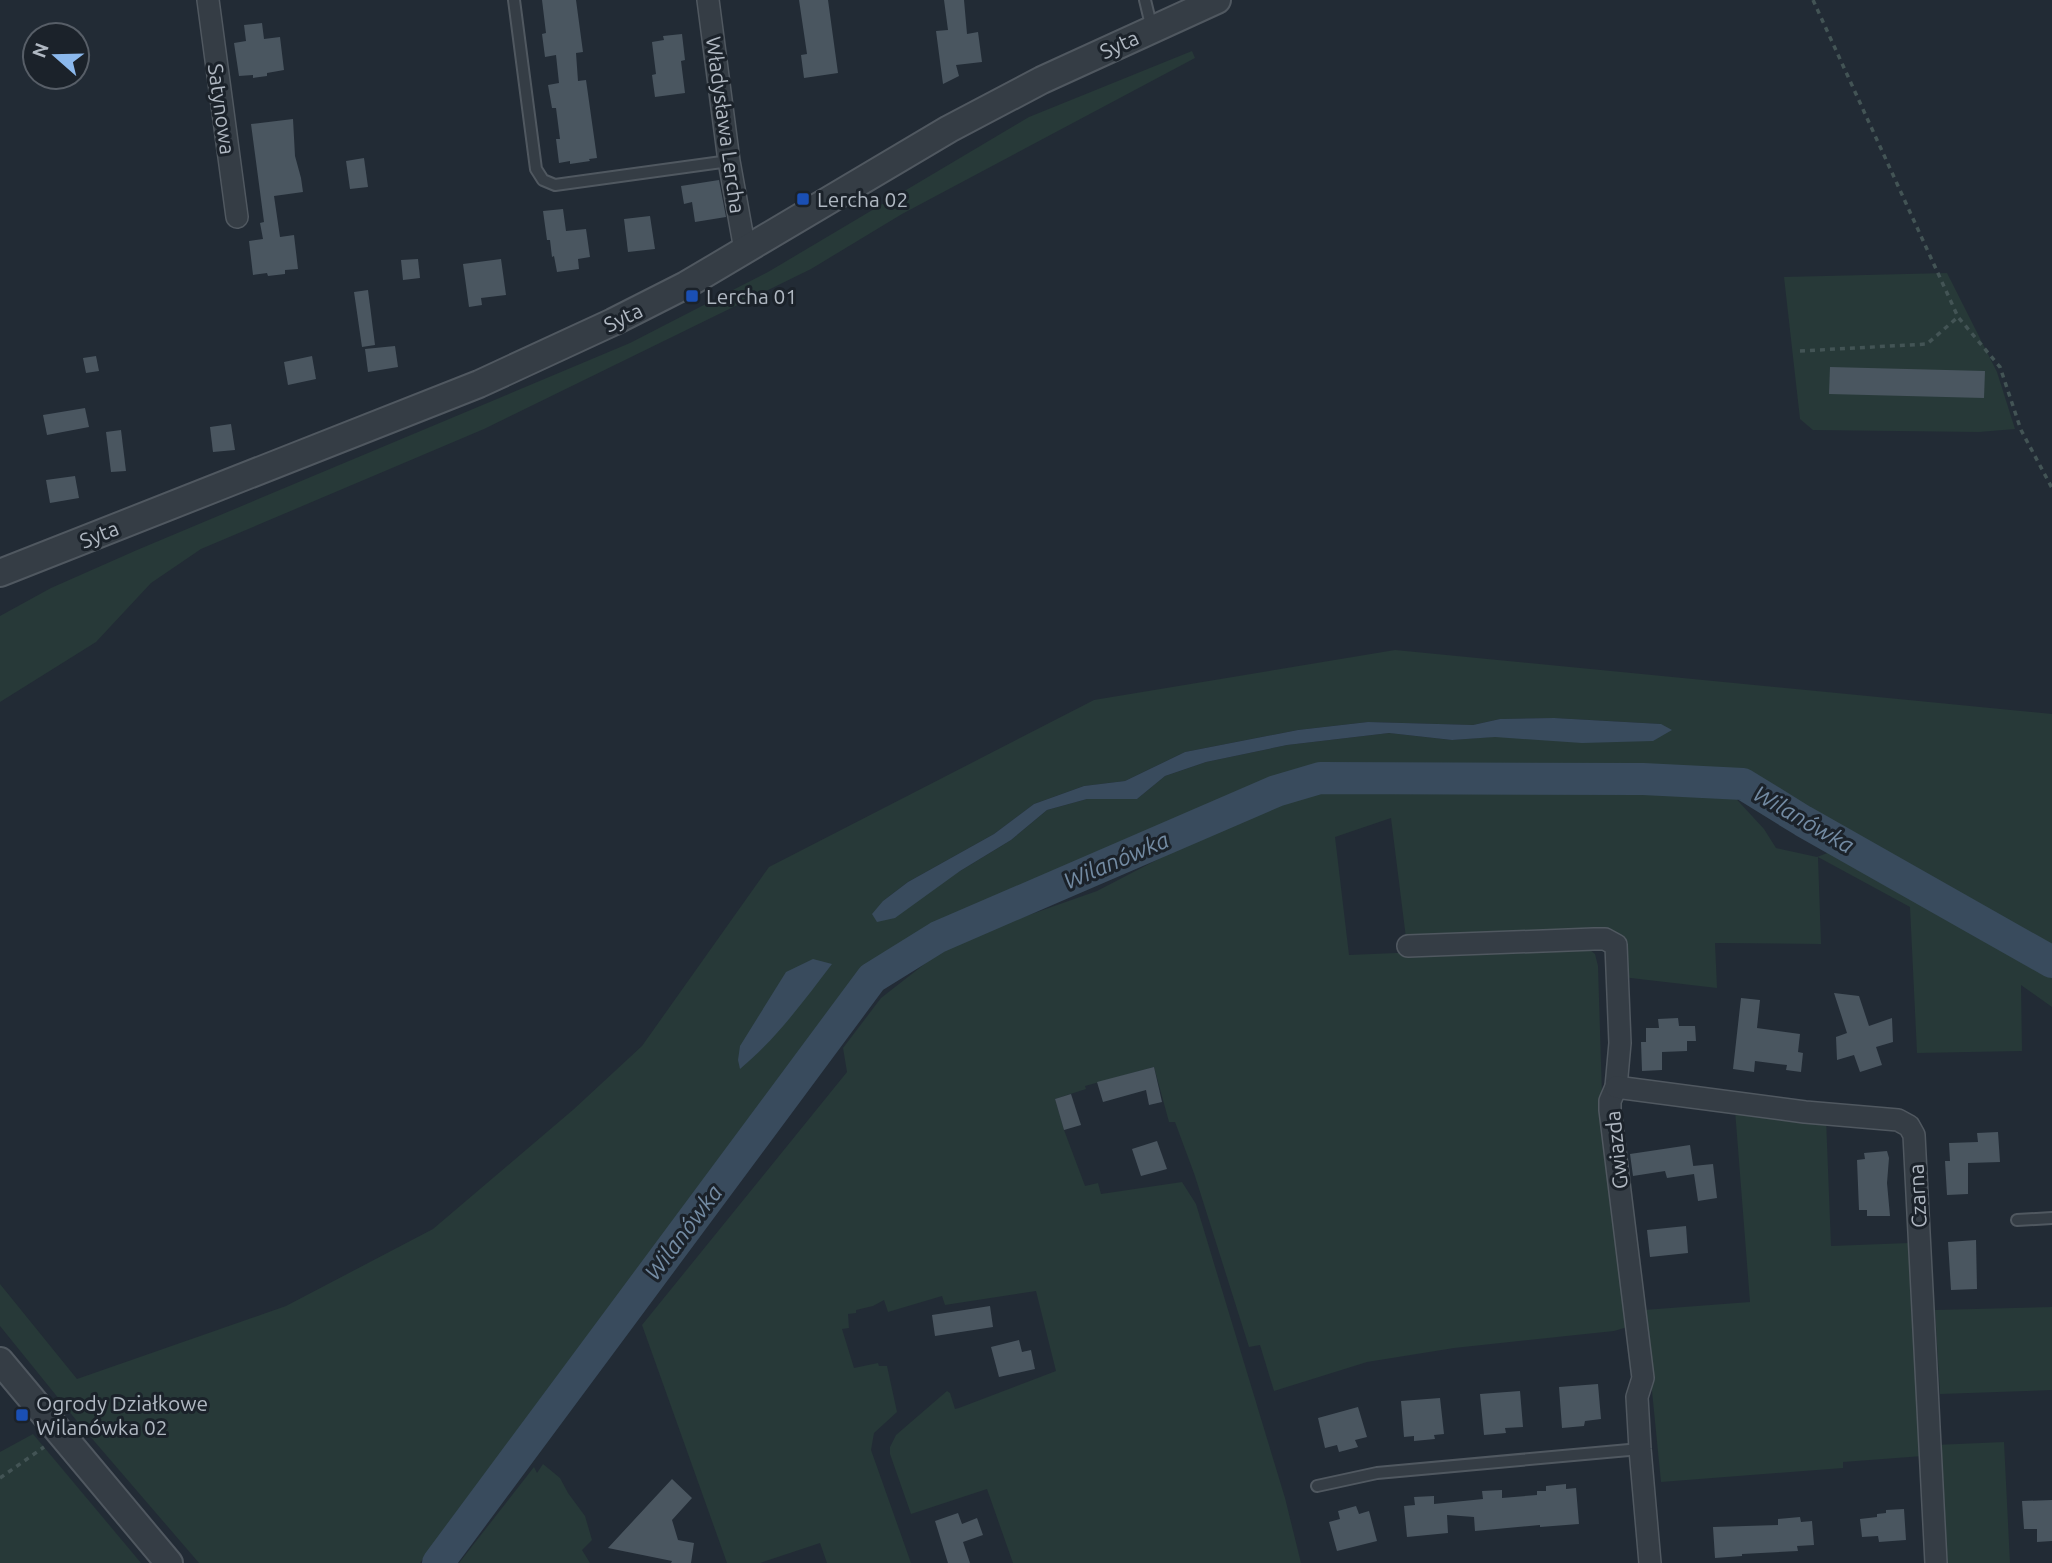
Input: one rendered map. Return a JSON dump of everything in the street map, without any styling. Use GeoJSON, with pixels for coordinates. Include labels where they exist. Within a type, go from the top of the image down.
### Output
{"type":"FeatureCollection","features":[{"type":"Feature","properties":{"kind":"street","name":"Satynowa"},"geometry":{"type":"LineString","coordinates":[[208,0],[237,217]]}},
{"type":"Feature","properties":{"kind":"street","name":"Władysława Lercha"},"geometry":{"type":"LineString","coordinates":[[708,0],[745,250]]}},
{"type":"Feature","properties":{"kind":"street","name":"Syta"},"geometry":{"type":"LineString","coordinates":[[0,573],[479,384],[668,295],[948,129],[1042,80],[1217,0]]}},
{"type":"Feature","properties":{"kind":"street","name":"Gwiazda"},"geometry":{"type":"LineString","coordinates":[[1408,946],[1594,939],[1605,939],[1616,945],[1620,1043],[1616,1087],[1610,1110],[1643,1378],[1637,1397],[1650,1563]]}},
{"type":"Feature","properties":{"kind":"street","name":"Czarna"},"geometry":{"type":"LineString","coordinates":[[1616,1087],[1805,1112],[1898,1120],[1909,1126],[1914,1135],[1936,1563]]}},
{"type":"Feature","properties":{"kind":"street"},"geometry":{"type":"LineString","coordinates":[[0,1361],[169,1563]]}},
{"type":"Feature","properties":{"kind":"lane"},"geometry":{"type":"LineString","coordinates":[[514,0],[536,169],[542,180],[555,184],[730,161]]}},
{"type":"Feature","properties":{"kind":"lane"},"geometry":{"type":"LineString","coordinates":[[1145,0],[1152,29]]}},
{"type":"Feature","properties":{"kind":"lane"},"geometry":{"type":"LineString","coordinates":[[2017,1220],[2052,1218]]}},
{"type":"Feature","properties":{"kind":"lane"},"geometry":{"type":"LineString","coordinates":[[1317,1486],[1377,1473],[1640,1449]]}},
{"type":"Feature","properties":{"kind":"path"},"geometry":{"type":"LineString","coordinates":[[1813,0],[1958,317],[2000,367],[2021,430],[2052,488]]}},
{"type":"Feature","properties":{"kind":"path"},"geometry":{"type":"LineString","coordinates":[[1800,351],[1927,344],[1958,317]]}},
{"type":"Feature","properties":{"kind":"path"},"geometry":{"type":"LineString","coordinates":[[0,1478],[62,1434]]}},
{"type":"Feature","properties":{"kind":"shaded area"},"geometry":{"type":"Polygon","coordinates":[[[1192,51],[1195,58],[902,214],[811,269],[484,429],[201,549],[151,583],[96,642],[0,702],[0,616],[51,588],[630,343],[768,272],[1029,117],[1192,51]]]}},
{"type":"Feature","properties":{"kind":"shaded area"},"geometry":{"type":"Polygon","coordinates":[[[1947,273],[1997,372],[2015,429],[1979,432],[1813,430],[1800,419],[1784,277],[1947,273]]]}},
{"type":"Feature","properties":{"kind":"shaded area"},"geometry":{"type":"Polygon","coordinates":[[[1395,650],[2052,714],[2052,957],[2044,970],[2052,976],[2052,1007],[2021,985],[2022,1051],[1917,1053],[1910,907],[1818,857],[1821,944],[1715,943],[1717,988],[1622,977],[1622,937],[1406,938],[1391,818],[1335,837],[1349,955],[1584,945],[1595,954],[1598,966],[1602,1095],[1631,1326],[1614,1331],[1454,1348],[1367,1362],[1274,1391],[1260,1345],[1249,1347],[1195,1176],[1175,1122],[1169,1122],[1154,1067],[1085,1086],[1086,1089],[1055,1099],[1085,1186],[1098,1183],[1101,1194],[1182,1182],[1196,1204],[1285,1498],[1301,1563],[1013,1563],[987,1489],[911,1514],[890,1454],[890,1447],[896,1435],[947,1391],[955,1409],[1056,1371],[1036,1291],[945,1305],[942,1296],[888,1312],[884,1300],[848,1314],[849,1328],[842,1329],[854,1368],[878,1363],[879,1366],[887,1366],[897,1412],[874,1433],[871,1450],[911,1563],[827,1563],[820,1543],[760,1563],[727,1563],[642,1325],[847,1072],[843,1048],[881,998],[945,948],[1097,891],[1195,840],[1317,789],[1387,787],[1486,792],[1607,787],[1691,794],[1712,790],[1729,791],[1764,829],[1776,848],[1817,857],[1830,852],[1856,857],[1929,898],[1937,885],[1744,776],[1681,770],[1316,766],[937,928],[887,961],[860,984],[420,1563],[199,1563],[76,1420],[0,1326],[0,1284],[77,1379],[286,1306],[433,1229],[574,1109],[642,1046],[769,867],[1094,700],[1395,650]],[[1554,718],[1500,719],[1473,725],[1368,722],[1298,730],[1185,752],[1125,781],[1084,786],[1034,804],[994,834],[908,882],[883,901],[960,871],[1011,840],[1047,810],[1087,799],[1137,799],[1165,776],[1206,762],[1287,745],[1389,733],[1452,740],[1661,724],[1554,718]]]}},
{"type":"Feature","properties":{"kind":"shaded area"},"geometry":{"type":"Polygon","coordinates":[[[1735,1110],[1826,1118],[1831,1246],[1909,1243],[1923,1456],[1843,1462],[1843,1468],[1661,1482],[1644,1310],[1750,1302],[1735,1110]]]}},
{"type":"Feature","properties":{"kind":"shaded area"},"geometry":{"type":"Polygon","coordinates":[[[2052,1307],[2052,1390],[1940,1394],[1935,1310],[2052,1307]]]}},
{"type":"Feature","properties":{"kind":"shaded area"},"geometry":{"type":"Polygon","coordinates":[[[33,1434],[141,1563],[0,1563],[0,1452],[33,1434]]]}},
{"type":"Feature","properties":{"kind":"shaded area"},"geometry":{"type":"Polygon","coordinates":[[[2004,1442],[2010,1563],[1941,1563],[1935,1445],[2004,1442]]]}},
{"type":"Feature","properties":{"kind":"shaded area"},"geometry":{"type":"Polygon","coordinates":[[[543,1464],[560,1478],[585,1516],[592,1540],[582,1550],[590,1563],[459,1563],[534,1467],[537,1473],[543,1464]]]}},
{"type":"Feature","properties":{"kind":"water"},"geometry":{"type":"Polygon","coordinates":[[[1554,718],[1661,724],[1672,730],[1653,741],[1582,743],[1495,737],[1452,740],[1389,733],[1287,745],[1206,762],[1165,776],[1137,799],[1087,799],[1047,810],[1011,840],[960,871],[895,918],[877,922],[872,914],[883,901],[908,882],[994,834],[1034,804],[1084,786],[1125,781],[1185,752],[1298,730],[1368,722],[1473,725],[1500,719],[1554,718]]]}},
{"type":"Feature","properties":{"kind":"water"},"geometry":{"type":"Polygon","coordinates":[[[813,959],[832,964],[777,1033],[740,1069],[740,1046],[786,972],[813,959]]]}},
{"type":"Feature","properties":{"kind":"building"},"geometry":{"type":"Polygon","coordinates":[[[542,0],[576,0],[583,52],[576,53],[578,81],[586,80],[597,158],[589,159],[590,161],[559,163],[556,139],[560,139],[556,108],[552,108],[548,85],[559,83],[556,55],[545,57],[542,34],[546,33],[542,0]]]}},
{"type":"Feature","properties":{"kind":"building"},"geometry":{"type":"Polygon","coordinates":[[[799,0],[828,0],[838,73],[804,78],[801,55],[807,54],[799,0]]]}},
{"type":"Feature","properties":{"kind":"building"},"geometry":{"type":"Polygon","coordinates":[[[944,0],[964,0],[967,34],[978,32],[982,62],[956,65],[959,76],[943,84],[936,31],[948,30],[944,0]]]}},
{"type":"Feature","properties":{"kind":"building"},"geometry":{"type":"Polygon","coordinates":[[[262,23],[264,39],[280,37],[284,70],[253,78],[253,75],[239,76],[234,43],[246,41],[244,25],[262,23]]]}},
{"type":"Feature","properties":{"kind":"building"},"geometry":{"type":"Polygon","coordinates":[[[682,34],[685,60],[681,61],[685,93],[655,97],[652,75],[656,74],[652,42],[664,40],[663,36],[682,34]]]}},
{"type":"Feature","properties":{"kind":"building"},"geometry":{"type":"Polygon","coordinates":[[[293,119],[295,156],[303,192],[274,196],[280,237],[294,235],[298,269],[285,270],[285,274],[253,275],[249,241],[263,239],[260,223],[264,222],[251,124],[293,119]]]}},
{"type":"Feature","properties":{"kind":"building"},"geometry":{"type":"Polygon","coordinates":[[[364,158],[368,187],[350,189],[346,161],[364,158]]]}},
{"type":"Feature","properties":{"kind":"building"},"geometry":{"type":"Polygon","coordinates":[[[719,180],[726,217],[695,222],[692,202],[684,204],[681,186],[719,180]]]}},
{"type":"Feature","properties":{"kind":"building"},"geometry":{"type":"Polygon","coordinates":[[[563,209],[566,231],[586,229],[590,257],[578,259],[579,269],[557,272],[550,240],[547,240],[543,211],[563,209]]]}},
{"type":"Feature","properties":{"kind":"building"},"geometry":{"type":"Polygon","coordinates":[[[650,216],[655,249],[628,252],[624,219],[650,216]]]}},
{"type":"Feature","properties":{"kind":"building"},"geometry":{"type":"Polygon","coordinates":[[[418,259],[420,278],[403,280],[401,260],[418,259]]]}},
{"type":"Feature","properties":{"kind":"building"},"geometry":{"type":"Polygon","coordinates":[[[501,259],[506,295],[481,298],[482,305],[469,307],[463,264],[501,259]]]}},
{"type":"Feature","properties":{"kind":"building"},"geometry":{"type":"Polygon","coordinates":[[[368,290],[375,345],[362,347],[354,292],[368,290]]]}},
{"type":"Feature","properties":{"kind":"building"},"geometry":{"type":"Polygon","coordinates":[[[395,346],[398,367],[368,372],[365,349],[395,346]]]}},
{"type":"Feature","properties":{"kind":"building"},"geometry":{"type":"Polygon","coordinates":[[[96,356],[99,371],[86,373],[83,358],[96,356]]]}},
{"type":"Feature","properties":{"kind":"building"},"geometry":{"type":"Polygon","coordinates":[[[312,356],[316,379],[288,385],[284,362],[312,356]]]}},
{"type":"Feature","properties":{"kind":"building"},"geometry":{"type":"Polygon","coordinates":[[[1830,367],[1985,371],[1984,398],[1829,394],[1830,367]]]}},
{"type":"Feature","properties":{"kind":"building"},"geometry":{"type":"Polygon","coordinates":[[[85,408],[89,427],[47,435],[43,415],[85,408]]]}},
{"type":"Feature","properties":{"kind":"building"},"geometry":{"type":"Polygon","coordinates":[[[231,424],[235,450],[213,452],[210,427],[231,424]]]}},
{"type":"Feature","properties":{"kind":"building"},"geometry":{"type":"Polygon","coordinates":[[[121,430],[126,471],[111,472],[106,432],[121,430]]]}},
{"type":"Feature","properties":{"kind":"building"},"geometry":{"type":"Polygon","coordinates":[[[75,476],[79,498],[50,503],[46,480],[75,476]]]}},
{"type":"Feature","properties":{"kind":"building"},"geometry":{"type":"Polygon","coordinates":[[[1834,993],[1859,996],[1869,1026],[1892,1018],[1893,1042],[1876,1047],[1882,1065],[1860,1072],[1854,1055],[1837,1060],[1836,1037],[1847,1033],[1834,993]]]}},
{"type":"Feature","properties":{"kind":"building"},"geometry":{"type":"Polygon","coordinates":[[[1741,998],[1760,1000],[1757,1028],[1800,1034],[1798,1052],[1803,1053],[1801,1072],[1786,1070],[1787,1065],[1755,1061],[1754,1072],[1733,1069],[1741,998]]]}},
{"type":"Feature","properties":{"kind":"building"},"geometry":{"type":"Polygon","coordinates":[[[1678,1018],[1679,1026],[1695,1026],[1696,1041],[1687,1041],[1687,1051],[1662,1052],[1662,1070],[1642,1071],[1641,1042],[1646,1042],[1646,1028],[1659,1028],[1658,1019],[1678,1018]]]}},
{"type":"Feature","properties":{"kind":"building"},"geometry":{"type":"Polygon","coordinates":[[[1154,1067],[1162,1102],[1149,1105],[1146,1090],[1103,1102],[1097,1082],[1154,1067]]]}},
{"type":"Feature","properties":{"kind":"building"},"geometry":{"type":"Polygon","coordinates":[[[1071,1094],[1081,1125],[1064,1130],[1055,1099],[1071,1094]]]}},
{"type":"Feature","properties":{"kind":"building"},"geometry":{"type":"Polygon","coordinates":[[[1998,1132],[2000,1162],[1968,1163],[1968,1194],[1947,1195],[1945,1161],[1950,1161],[1949,1143],[1978,1142],[1977,1133],[1998,1132]]]}},
{"type":"Feature","properties":{"kind":"building"},"geometry":{"type":"Polygon","coordinates":[[[1157,1141],[1167,1169],[1141,1176],[1132,1149],[1157,1141]]]}},
{"type":"Feature","properties":{"kind":"building"},"geometry":{"type":"Polygon","coordinates":[[[1690,1145],[1693,1166],[1713,1164],[1717,1198],[1698,1201],[1694,1174],[1667,1178],[1665,1171],[1633,1176],[1630,1154],[1690,1145]]]}},
{"type":"Feature","properties":{"kind":"building"},"geometry":{"type":"Polygon","coordinates":[[[1887,1151],[1890,1216],[1867,1216],[1867,1210],[1859,1210],[1857,1160],[1865,1159],[1864,1153],[1887,1151]]]}},
{"type":"Feature","properties":{"kind":"building"},"geometry":{"type":"Polygon","coordinates":[[[1686,1226],[1688,1253],[1650,1257],[1647,1230],[1686,1226]]]}},
{"type":"Feature","properties":{"kind":"building"},"geometry":{"type":"Polygon","coordinates":[[[1976,1240],[1977,1289],[1951,1290],[1948,1242],[1976,1240]]]}},
{"type":"Feature","properties":{"kind":"building"},"geometry":{"type":"Polygon","coordinates":[[[990,1306],[993,1327],[935,1336],[932,1315],[990,1306]]]}},
{"type":"Feature","properties":{"kind":"building"},"geometry":{"type":"Polygon","coordinates":[[[1019,1340],[1022,1352],[1031,1350],[1035,1369],[999,1377],[991,1347],[1019,1340]]]}},
{"type":"Feature","properties":{"kind":"building"},"geometry":{"type":"Polygon","coordinates":[[[1598,1384],[1601,1419],[1585,1421],[1584,1426],[1562,1428],[1559,1387],[1598,1384]]]}},
{"type":"Feature","properties":{"kind":"building"},"geometry":{"type":"Polygon","coordinates":[[[1520,1391],[1523,1427],[1505,1428],[1506,1433],[1484,1435],[1480,1394],[1520,1391]]]}},
{"type":"Feature","properties":{"kind":"building"},"geometry":{"type":"Polygon","coordinates":[[[1440,1398],[1444,1434],[1434,1435],[1435,1439],[1414,1441],[1414,1436],[1404,1437],[1401,1401],[1440,1398]]]}},
{"type":"Feature","properties":{"kind":"building"},"geometry":{"type":"Polygon","coordinates":[[[1358,1407],[1367,1437],[1355,1440],[1358,1447],[1339,1452],[1337,1445],[1325,1448],[1318,1418],[1358,1407]]]}},
{"type":"Feature","properties":{"kind":"building"},"geometry":{"type":"Polygon","coordinates":[[[672,1479],[692,1498],[672,1520],[678,1540],[694,1543],[691,1563],[671,1563],[672,1561],[608,1548],[672,1479]]]}},
{"type":"Feature","properties":{"kind":"building"},"geometry":{"type":"Polygon","coordinates":[[[1566,1484],[1566,1489],[1576,1488],[1579,1524],[1475,1531],[1474,1517],[1447,1515],[1448,1533],[1407,1537],[1404,1506],[1415,1505],[1414,1497],[1434,1496],[1434,1504],[1483,1499],[1482,1491],[1502,1490],[1502,1498],[1537,1495],[1537,1491],[1546,1491],[1546,1486],[1566,1484]]]}},
{"type":"Feature","properties":{"kind":"building"},"geometry":{"type":"Polygon","coordinates":[[[2052,1500],[2052,1541],[2037,1542],[2037,1529],[2024,1529],[2022,1501],[2052,1500]]]}},
{"type":"Feature","properties":{"kind":"building"},"geometry":{"type":"Polygon","coordinates":[[[1356,1506],[1359,1514],[1369,1511],[1377,1541],[1337,1551],[1329,1522],[1340,1519],[1338,1511],[1356,1506]]]}},
{"type":"Feature","properties":{"kind":"building"},"geometry":{"type":"Polygon","coordinates":[[[1904,1509],[1906,1540],[1879,1542],[1878,1536],[1862,1537],[1860,1519],[1877,1517],[1877,1514],[1886,1513],[1886,1510],[1904,1509]]]}},
{"type":"Feature","properties":{"kind":"building"},"geometry":{"type":"Polygon","coordinates":[[[958,1513],[962,1524],[977,1518],[983,1535],[963,1542],[970,1563],[948,1563],[935,1521],[958,1513]]]}},
{"type":"Feature","properties":{"kind":"building"},"geometry":{"type":"Polygon","coordinates":[[[1800,1517],[1801,1522],[1812,1521],[1814,1545],[1797,1546],[1798,1551],[1715,1558],[1713,1527],[1778,1525],[1778,1519],[1800,1517]]]}},
{"type":"Feature","properties":{"kind":"waterway","name":"Wilanówka"},"geometry":{"type":"LineString","coordinates":[[438,1563],[872,978],[938,937],[1276,791],[1320,778],[1643,779],[1743,784],[1803,821],[2052,962]]}},
{"type":"Feature","properties":{"kind":"place","name":"Lercha 02"},"geometry":{"type":"Point","coordinates":[803,199]}},
{"type":"Feature","properties":{"kind":"place","name":"Lercha 01"},"geometry":{"type":"Point","coordinates":[692,296]}},
{"type":"Feature","properties":{"kind":"place","name":"Ogrody Działkowe Wilanówka 02"},"geometry":{"type":"Point","coordinates":[22,1415]}}]}
